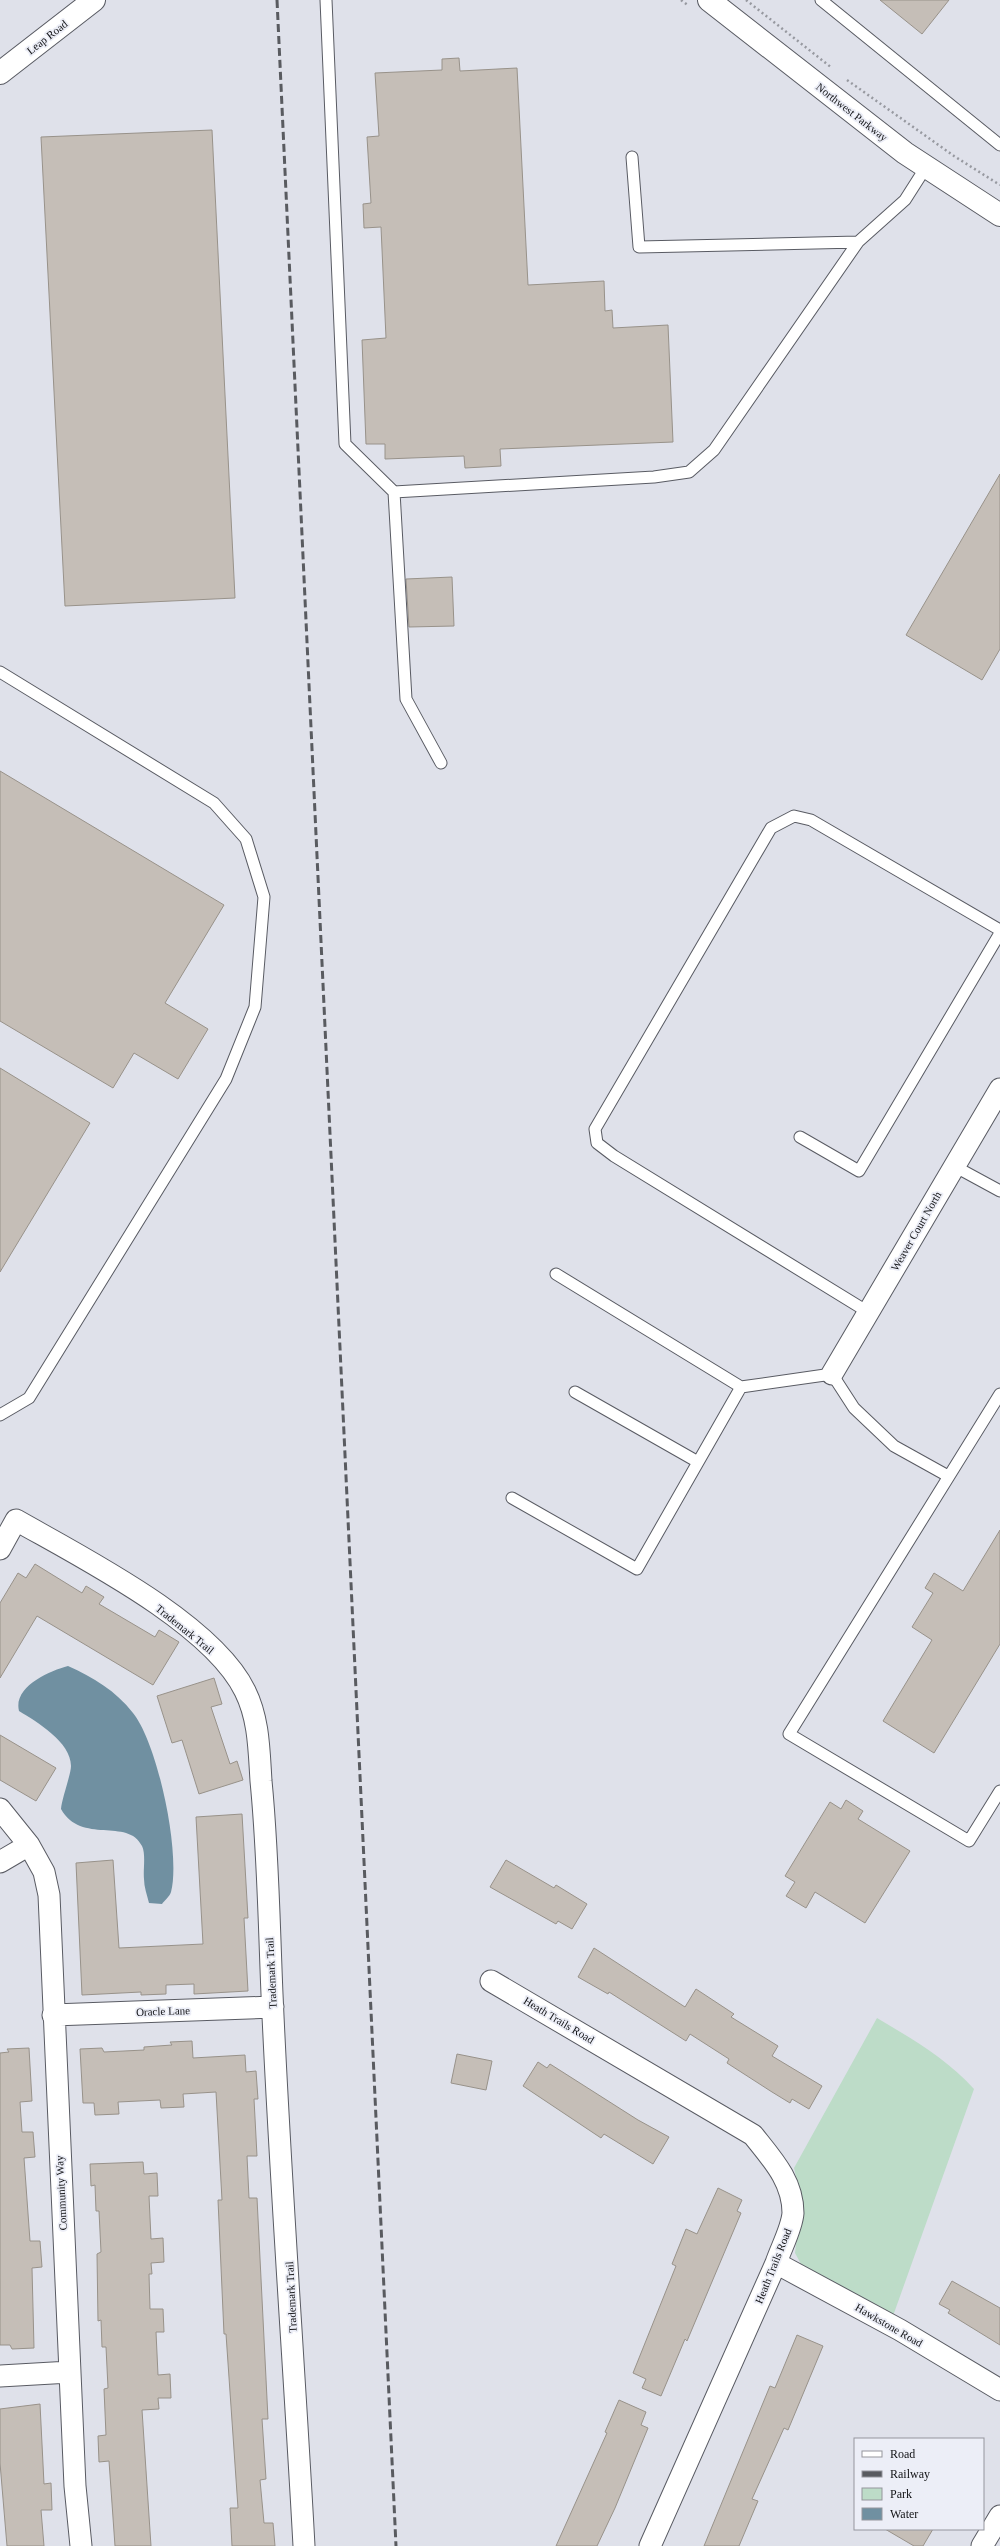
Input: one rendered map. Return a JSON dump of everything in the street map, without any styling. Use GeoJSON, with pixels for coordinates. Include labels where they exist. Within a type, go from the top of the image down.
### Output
{"type":"FeatureCollection","features":[{"type":"Feature","properties":{"kind":"street","name":"Leap Road"},"geometry":{"type":"LineString","coordinates":[[0,73],[94,0]]}},
{"type":"Feature","properties":{"kind":"street","name":"Northwest Parkway"},"geometry":{"type":"LineString","coordinates":[[719,3],[899,149],[999,213]]}},
{"type":"Feature","properties":{"kind":"street","name":"Weaver Court North"},"geometry":{"type":"LineString","coordinates":[[832,1374],[1000,1089]]}},
{"type":"Feature","properties":{"kind":"street","name":"Trademark Trail"},"geometry":{"type":"LineString","coordinates":[[0,1549],[16,1520],[120,1579],[205,1642],[229,1667],[244,1689],[256,1719],[265,1815],[273,2006],[304,2546]]}},
{"type":"Feature","properties":{"kind":"street","name":"Community Way"},"geometry":{"type":"LineString","coordinates":[[0,1809],[29,1845],[44,1872],[48,1895],[70,2372],[81,2546]]}},
{"type":"Feature","properties":{"kind":"street"},"geometry":{"type":"LineString","coordinates":[[0,1862],[29,1845]]}},
{"type":"Feature","properties":{"kind":"street","name":"Heath Trails Road"},"geometry":{"type":"LineString","coordinates":[[492,1981],[753,2135],[776,2163],[788,2186],[793,2214],[776,2262],[650,2546]]}},
{"type":"Feature","properties":{"kind":"street","name":"Oracle Lane"},"geometry":{"type":"LineString","coordinates":[[53,2015],[273,2006]]}},
{"type":"Feature","properties":{"kind":"street","name":"Hawkstone Road"},"geometry":{"type":"LineString","coordinates":[[776,2262],[900,2330],[1000,2390]]}},
{"type":"Feature","properties":{"kind":"street"},"geometry":{"type":"LineString","coordinates":[[0,2376],[70,2372]]}},
{"type":"Feature","properties":{"kind":"street"},"geometry":{"type":"LineString","coordinates":[[982,2546],[1000,2516]]}},
{"type":"Feature","properties":{"kind":"lane"},"geometry":{"type":"LineString","coordinates":[[326,0],[345,444],[394,492],[406,699],[441,764]]}},
{"type":"Feature","properties":{"kind":"lane"},"geometry":{"type":"LineString","coordinates":[[821,0],[1000,146]]}},
{"type":"Feature","properties":{"kind":"lane"},"geometry":{"type":"LineString","coordinates":[[632,157],[640,247],[858,242]]}},
{"type":"Feature","properties":{"kind":"lane"},"geometry":{"type":"LineString","coordinates":[[394,492],[654,477],[689,472],[714,450],[858,242],[905,200],[926,167]]}},
{"type":"Feature","properties":{"kind":"lane"},"geometry":{"type":"LineString","coordinates":[[0,672],[214,803],[246,839],[264,897],[255,1007],[226,1080],[29,1398],[0,1416]]}},
{"type":"Feature","properties":{"kind":"lane"},"geometry":{"type":"LineString","coordinates":[[800,1137],[859,1171],[1000,931],[811,820],[794,816],[771,828],[595,1129],[597,1143],[614,1156],[868,1312]]}},
{"type":"Feature","properties":{"kind":"lane"},"geometry":{"type":"LineString","coordinates":[[954,1166],[1000,1191]]}},
{"type":"Feature","properties":{"kind":"lane"},"geometry":{"type":"LineString","coordinates":[[556,1274],[741,1388],[832,1374],[854,1408],[894,1446],[948,1476]]}},
{"type":"Feature","properties":{"kind":"lane"},"geometry":{"type":"LineString","coordinates":[[512,1498],[637,1570],[741,1388]]}},
{"type":"Feature","properties":{"kind":"lane"},"geometry":{"type":"LineString","coordinates":[[575,1392],[698,1462]]}},
{"type":"Feature","properties":{"kind":"lane"},"geometry":{"type":"LineString","coordinates":[[1000,1394],[789,1734],[969,1841],[1000,1791]]}},
{"type":"Feature","properties":{"kind":"path"},"geometry":{"type":"LineString","coordinates":[[746,0],[835,70]]}},
{"type":"Feature","properties":{"kind":"path"},"geometry":{"type":"LineString","coordinates":[[841,75],[954,156],[1000,185]]}},
{"type":"Feature","properties":{"kind":"green space"},"geometry":{"type":"Polygon","coordinates":[[[877,2018],[940,2058],[974,2089],[893,2316],[801,2264],[795,2253],[801,2199],[794,2168],[877,2018]]]}},
{"type":"Feature","properties":{"kind":"water"},"geometry":{"type":"Polygon","coordinates":[[[68,1666],[104,1685],[126,1705],[142,1728],[151,1749],[159,1773],[165,1800],[173,1852],[171,1892],[162,1904],[149,1903],[144,1882],[143,1849],[135,1838],[126,1833],[80,1826],[70,1820],[61,1809],[71,1770],[70,1757],[52,1734],[19,1711],[21,1695],[34,1681],[60,1668],[68,1666]]]}},
{"type":"Feature","properties":{"kind":"building"},"geometry":{"type":"Polygon","coordinates":[[[880,0],[949,0],[922,34],[880,0]]]}},
{"type":"Feature","properties":{"kind":"building"},"geometry":{"type":"Polygon","coordinates":[[[459,58],[460,71],[517,68],[528,285],[604,281],[605,311],[612,310],[613,328],[668,325],[673,442],[500,449],[501,466],[465,468],[464,456],[385,459],[385,444],[366,444],[362,340],[386,338],[381,227],[364,228],[363,204],[371,203],[367,137],[379,136],[375,73],[442,70],[442,59],[459,58]]]}},
{"type":"Feature","properties":{"kind":"building"},"geometry":{"type":"Polygon","coordinates":[[[212,130],[235,598],[65,606],[41,137],[212,130]]]}},
{"type":"Feature","properties":{"kind":"building"},"geometry":{"type":"Polygon","coordinates":[[[1000,474],[1000,649],[982,680],[906,635],[1000,474]]]}},
{"type":"Feature","properties":{"kind":"building"},"geometry":{"type":"Polygon","coordinates":[[[452,577],[454,626],[409,627],[406,579],[452,577]]]}},
{"type":"Feature","properties":{"kind":"building"},"geometry":{"type":"Polygon","coordinates":[[[0,771],[224,905],[165,1003],[208,1029],[178,1079],[134,1053],[113,1088],[0,1021],[0,771]]]}},
{"type":"Feature","properties":{"kind":"building"},"geometry":{"type":"Polygon","coordinates":[[[0,1068],[90,1123],[0,1272],[0,1068]]]}},
{"type":"Feature","properties":{"kind":"building"},"geometry":{"type":"Polygon","coordinates":[[[1000,1530],[1000,1644],[934,1753],[883,1721],[932,1640],[912,1627],[933,1593],[925,1588],[934,1573],[963,1591],[1000,1530]]]}},
{"type":"Feature","properties":{"kind":"building"},"geometry":{"type":"Polygon","coordinates":[[[35,1564],[82,1593],[86,1586],[104,1597],[99,1604],[155,1637],[159,1630],[179,1642],[153,1685],[37,1616],[0,1678],[0,1603],[18,1573],[26,1578],[35,1564]]]}},
{"type":"Feature","properties":{"kind":"building"},"geometry":{"type":"Polygon","coordinates":[[[214,1678],[222,1704],[211,1707],[230,1764],[237,1761],[243,1780],[199,1794],[182,1740],[172,1743],[157,1696],[214,1678]]]}},
{"type":"Feature","properties":{"kind":"building"},"geometry":{"type":"Polygon","coordinates":[[[0,1735],[56,1768],[36,1801],[0,1780],[0,1735]]]}},
{"type":"Feature","properties":{"kind":"building"},"geometry":{"type":"Polygon","coordinates":[[[846,1800],[863,1811],[858,1819],[910,1851],[865,1923],[815,1892],[806,1908],[786,1896],[795,1882],[785,1876],[830,1802],[841,1809],[846,1800]]]}},
{"type":"Feature","properties":{"kind":"building"},"geometry":{"type":"Polygon","coordinates":[[[242,1814],[248,1918],[244,1918],[248,1991],[194,1994],[194,1984],[166,1985],[166,1994],[141,1995],[141,1992],[82,1995],[76,1863],[113,1860],[119,1948],[203,1944],[196,1817],[242,1814]]]}},
{"type":"Feature","properties":{"kind":"building"},"geometry":{"type":"Polygon","coordinates":[[[506,1860],[554,1888],[556,1885],[587,1904],[572,1929],[558,1921],[556,1924],[490,1887],[506,1860]]]}},
{"type":"Feature","properties":{"kind":"building"},"geometry":{"type":"Polygon","coordinates":[[[594,1948],[685,2007],[696,1989],[734,2014],[731,2017],[778,2046],[772,2056],[822,2086],[809,2109],[792,2099],[790,2103],[772,2092],[727,2063],[729,2059],[690,2034],[686,2041],[609,1992],[608,1994],[578,1977],[594,1948]]]}},
{"type":"Feature","properties":{"kind":"building"},"geometry":{"type":"Polygon","coordinates":[[[192,2041],[193,2058],[245,2055],[246,2072],[256,2071],[258,2099],[254,2099],[257,2156],[247,2156],[249,2198],[257,2198],[268,2419],[262,2419],[266,2479],[260,2480],[264,2523],[273,2523],[275,2546],[232,2546],[230,2508],[238,2508],[226,2334],[224,2334],[218,2200],[222,2200],[216,2092],[183,2094],[184,2107],[161,2108],[160,2100],[118,2102],[119,2114],[95,2115],[94,2103],[83,2103],[80,2049],[102,2048],[104,2052],[144,2050],[144,2047],[172,2045],[170,2042],[192,2041]]]}},
{"type":"Feature","properties":{"kind":"building"},"geometry":{"type":"Polygon","coordinates":[[[29,2048],[32,2101],[20,2102],[22,2132],[33,2132],[35,2157],[24,2158],[30,2241],[40,2241],[42,2267],[32,2268],[34,2348],[12,2349],[10,2345],[0,2345],[0,2053],[9,2052],[7,2049],[29,2048]]]}},
{"type":"Feature","properties":{"kind":"building"},"geometry":{"type":"Polygon","coordinates":[[[457,2054],[492,2061],[486,2090],[451,2083],[457,2054]]]}},
{"type":"Feature","properties":{"kind":"building"},"geometry":{"type":"Polygon","coordinates":[[[538,2062],[547,2068],[550,2064],[638,2120],[669,2137],[653,2164],[604,2134],[601,2138],[523,2086],[538,2062]]]}},
{"type":"Feature","properties":{"kind":"building"},"geometry":{"type":"Polygon","coordinates":[[[143,2162],[144,2174],[157,2173],[158,2196],[149,2196],[151,2239],[163,2238],[164,2262],[151,2263],[152,2274],[149,2274],[150,2309],[163,2309],[164,2332],[156,2332],[158,2375],[170,2374],[171,2398],[158,2398],[159,2409],[142,2410],[151,2546],[115,2546],[109,2461],[99,2462],[98,2436],[106,2435],[104,2389],[108,2388],[106,2347],[102,2347],[101,2320],[98,2321],[97,2254],[101,2252],[99,2211],[96,2211],[95,2185],[91,2186],[90,2164],[143,2162]]]}},
{"type":"Feature","properties":{"kind":"building"},"geometry":{"type":"Polygon","coordinates":[[[718,2188],[742,2200],[737,2211],[741,2213],[687,2341],[685,2339],[661,2396],[642,2388],[646,2379],[633,2373],[676,2266],[672,2264],[686,2229],[697,2234],[718,2188]]]}},
{"type":"Feature","properties":{"kind":"building"},"geometry":{"type":"Polygon","coordinates":[[[952,2281],[1000,2308],[1000,2345],[948,2313],[950,2310],[939,2304],[952,2281]]]}},
{"type":"Feature","properties":{"kind":"building"},"geometry":{"type":"Polygon","coordinates":[[[797,2335],[823,2346],[788,2430],[784,2428],[752,2499],[758,2501],[739,2546],[704,2546],[770,2386],[775,2388],[797,2335]]]}},
{"type":"Feature","properties":{"kind":"building"},"geometry":{"type":"Polygon","coordinates":[[[619,2400],[646,2412],[641,2425],[648,2428],[615,2508],[597,2546],[556,2546],[607,2433],[605,2432],[619,2400]]]}},
{"type":"Feature","properties":{"kind":"building"},"geometry":{"type":"Polygon","coordinates":[[[40,2404],[44,2484],[51,2483],[52,2510],[41,2510],[44,2546],[7,2546],[0,2463],[0,2409],[40,2404]]]}},
{"type":"Feature","properties":{"kind":"building"},"geometry":{"type":"Polygon","coordinates":[[[887,2530],[932,2530],[923,2546],[914,2546],[887,2530]]]}},
{"type":"Feature","properties":{"kind":"railway"},"geometry":{"type":"LineString","coordinates":[[277,0],[396,2546]]}}]}
